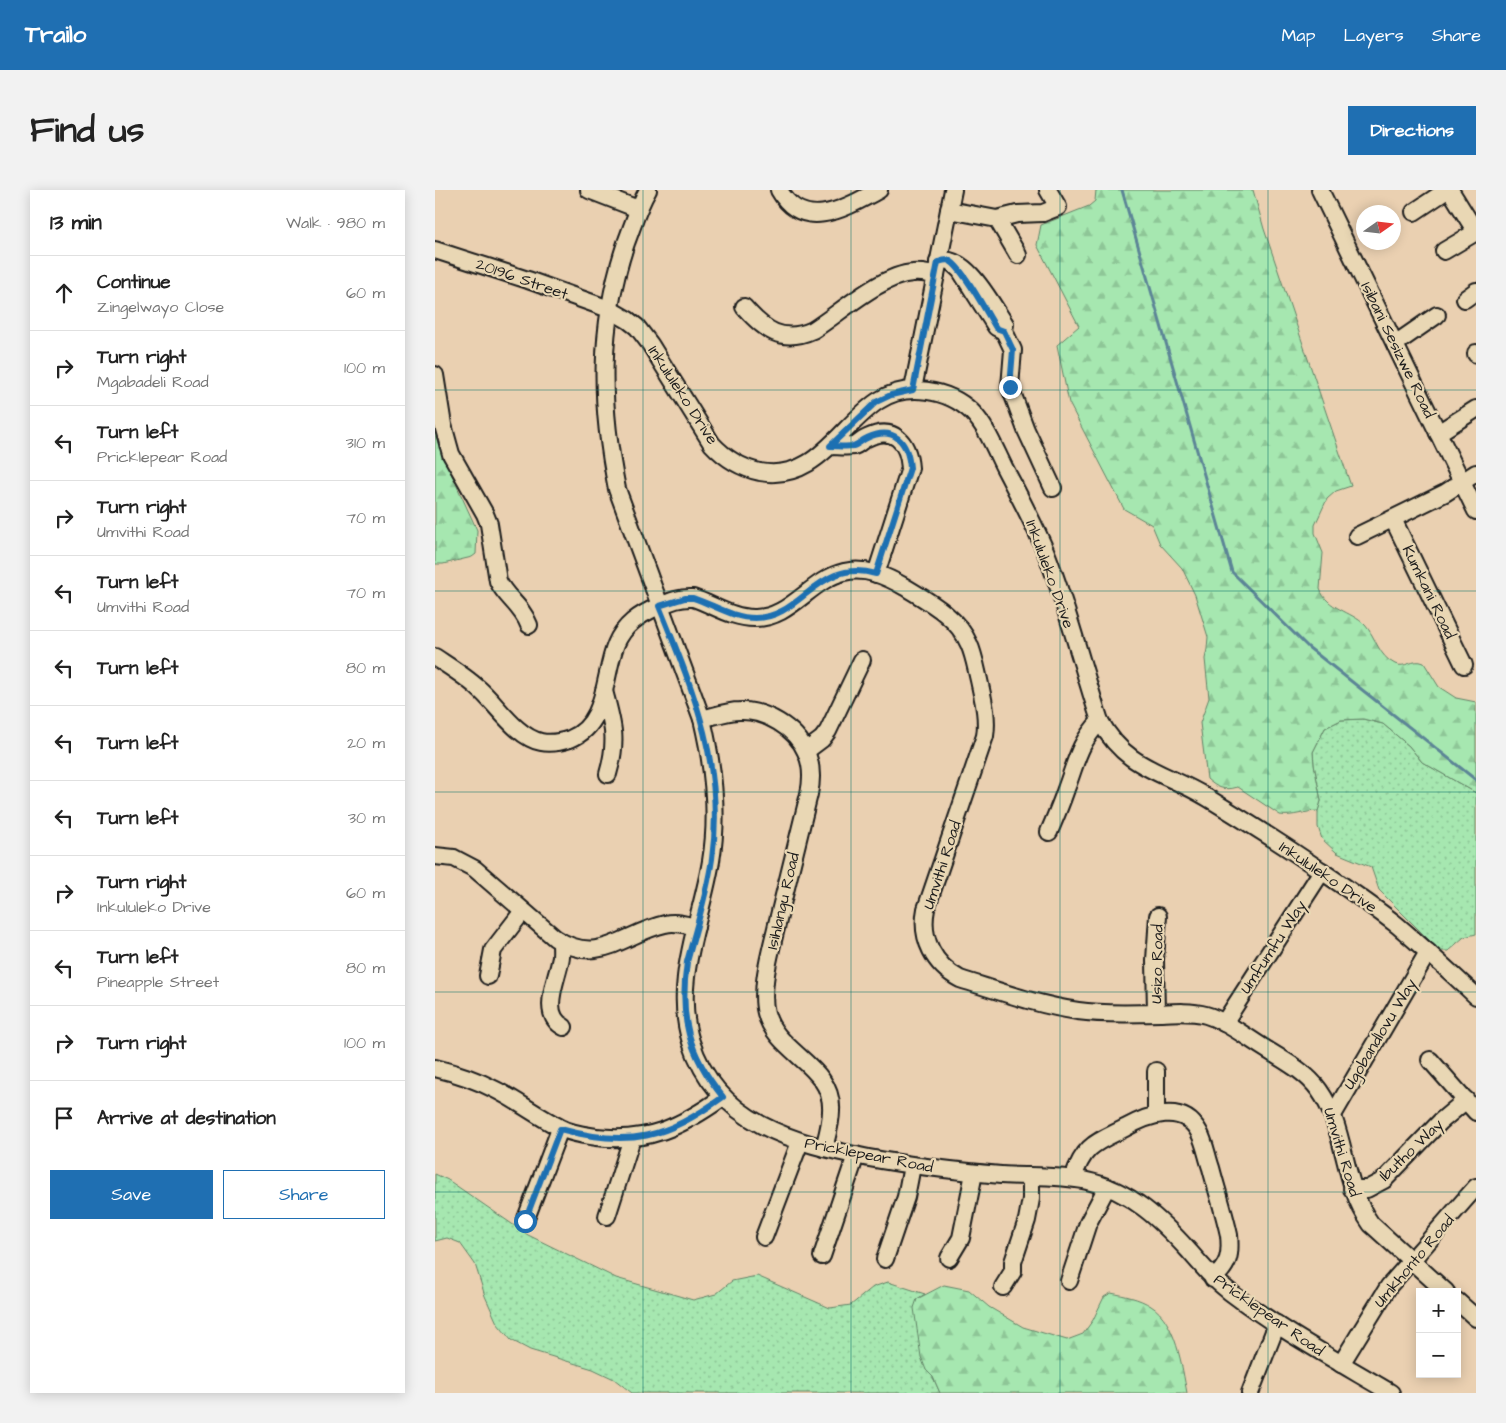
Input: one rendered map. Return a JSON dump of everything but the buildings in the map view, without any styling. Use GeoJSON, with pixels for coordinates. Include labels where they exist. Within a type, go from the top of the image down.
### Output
{"type":"FeatureCollection","features":[{"type":"Feature","properties":{"kind":"street"},"geometry":{"type":"LineString","coordinates":[[589,190],[638,209]]}},
{"type":"Feature","properties":{"kind":"street","name":"Pricklepear Road"},"geometry":{"type":"LineString","coordinates":[[648,190],[638,209],[620,262],[609,310],[605,353],[605,410],[610,455],[617,489],[701,719],[712,770],[714,830],[712,858],[685,980],[684,1010],[691,1042],[704,1071],[723,1097],[739,1111],[757,1124],[800,1142],[911,1166],[974,1173],[1073,1178],[1107,1187],[1131,1198],[1153,1214],[1213,1279],[1277,1324],[1391,1393]]}},
{"type":"Feature","properties":{"kind":"street"},"geometry":{"type":"LineString","coordinates":[[779,190],[794,208],[820,214],[828,214],[845,208],[879,190]]}},
{"type":"Feature","properties":{"kind":"street"},"geometry":{"type":"LineString","coordinates":[[913,390],[941,266],[953,190]]}},
{"type":"Feature","properties":{"kind":"street"},"geometry":{"type":"LineString","coordinates":[[949,210],[997,219],[1017,214],[1043,213],[1058,207],[1048,190]]}},
{"type":"Feature","properties":{"kind":"street","name":"Isibani Sesizwe Road"},"geometry":{"type":"LineString","coordinates":[[1321,190],[1438,433],[1469,478],[1476,510]]}},
{"type":"Feature","properties":{"kind":"street"},"geometry":{"type":"LineString","coordinates":[[1414,212],[1449,190],[1476,232],[1444,251]]}},
{"type":"Feature","properties":{"kind":"street"},"geometry":{"type":"LineString","coordinates":[[997,219],[1018,255]]}},
{"type":"Feature","properties":{"kind":"street","name":"20196 Street"},"geometry":{"type":"LineString","coordinates":[[435,250],[528,280],[609,310]]}},
{"type":"Feature","properties":{"kind":"street"},"geometry":{"type":"LineString","coordinates":[[744,307],[756,321],[766,328],[775,333],[794,336],[813,330],[888,280],[955,261],[972,275],[1005,324],[1004,331],[1013,350],[1010,387],[1026,430],[1053,488]]}},
{"type":"Feature","properties":{"kind":"street","name":"Inkululeko Drive"},"geometry":{"type":"LineString","coordinates":[[609,310],[628,320],[643,334],[713,444],[726,457],[745,468],[765,473],[785,471],[808,464],[830,446],[876,402],[891,395],[913,390],[939,393],[952,398],[972,413],[985,431],[1031,518],[1046,554],[1100,721],[1116,744],[1131,759],[1203,795],[1322,871],[1395,924],[1476,996]]}},
{"type":"Feature","properties":{"kind":"street"},"geometry":{"type":"LineString","coordinates":[[1395,344],[1437,315]]}},
{"type":"Feature","properties":{"kind":"street"},"geometry":{"type":"LineString","coordinates":[[435,375],[443,425],[451,454],[489,524],[498,581],[500,586],[522,610],[529,625]]}},
{"type":"Feature","properties":{"kind":"street"},"geometry":{"type":"LineString","coordinates":[[1438,433],[1476,409]]}},
{"type":"Feature","properties":{"kind":"street"},"geometry":{"type":"LineString","coordinates":[[830,446],[854,446],[867,437],[883,433],[899,439],[907,451],[910,468],[876,574]]}},
{"type":"Feature","properties":{"kind":"street"},"geometry":{"type":"LineString","coordinates":[[1357,536],[1445,494],[1469,478]]}},
{"type":"Feature","properties":{"kind":"street","name":"Kumkani Road"},"geometry":{"type":"LineString","coordinates":[[1393,519],[1464,666]]}},
{"type":"Feature","properties":{"kind":"street","name":"Umvithi Road"},"geometry":{"type":"LineString","coordinates":[[435,657],[479,688],[507,718],[530,737],[542,742],[563,741],[575,737],[583,731],[595,716],[604,691],[612,654],[622,632],[634,619],[659,606],[685,598],[693,598],[742,617],[764,617],[791,605],[814,587],[835,575],[856,571],[876,574],[895,581],[931,603],[957,624],[969,644],[984,701],[986,727],[985,736],[928,901],[925,916],[927,940],[937,961],[950,974],[961,979],[1039,1004],[1081,1011],[1198,1013],[1213,1017],[1295,1068],[1310,1080],[1326,1100],[1333,1115],[1352,1189],[1371,1224],[1441,1288]]}},
{"type":"Feature","properties":{"kind":"street"},"geometry":{"type":"LineString","coordinates":[[806,751],[822,739],[828,731],[862,660]]}},
{"type":"Feature","properties":{"kind":"street"},"geometry":{"type":"LineString","coordinates":[[604,691],[614,734],[608,774]]}},
{"type":"Feature","properties":{"kind":"street","name":"Isihlangu Road"},"geometry":{"type":"LineString","coordinates":[[701,719],[739,711],[758,712],[783,726],[795,736],[806,751],[811,776],[809,794],[773,941],[764,1000],[766,1014],[771,1027],[782,1042],[817,1074],[828,1090],[831,1111],[824,1148]]}},
{"type":"Feature","properties":{"kind":"street"},"geometry":{"type":"LineString","coordinates":[[1049,832],[1067,788],[1080,747],[1085,738],[1100,721]]}},
{"type":"Feature","properties":{"kind":"street"},"geometry":{"type":"LineString","coordinates":[[435,856],[454,858],[475,869],[561,943],[580,949],[601,949],[666,924],[675,923],[696,927]]}},
{"type":"Feature","properties":{"kind":"street","name":"Umfumfu Way"},"geometry":{"type":"LineString","coordinates":[[1223,1023],[1322,871]]}},
{"type":"Feature","properties":{"kind":"street"},"geometry":{"type":"LineString","coordinates":[[489,976],[493,950],[523,911]]}},
{"type":"Feature","properties":{"kind":"street","name":"Usizo Road"},"geometry":{"type":"LineString","coordinates":[[1156,1013],[1155,960],[1158,916]]}},
{"type":"Feature","properties":{"kind":"street"},"geometry":{"type":"LineString","coordinates":[[561,943],[561,958],[552,994],[551,1008],[555,1021],[564,1027]]}},
{"type":"Feature","properties":{"kind":"street","name":"Ugobandlovu Way"},"geometry":{"type":"LineString","coordinates":[[1333,1115],[1428,952]]}},
{"type":"Feature","properties":{"kind":"street"},"geometry":{"type":"LineString","coordinates":[[1430,1060],[1471,1106]]}},
{"type":"Feature","properties":{"kind":"street"},"geometry":{"type":"LineString","coordinates":[[435,1068],[479,1081],[504,1094],[560,1129],[583,1135],[632,1138],[648,1136],[675,1127],[723,1097]]}},
{"type":"Feature","properties":{"kind":"street"},"geometry":{"type":"LineString","coordinates":[[1156,1071],[1156,1115]]}},
{"type":"Feature","properties":{"kind":"street","name":"Ibutho Way"},"geometry":{"type":"LineString","coordinates":[[1352,1189],[1367,1189],[1384,1180],[1441,1121],[1471,1106]]}},
{"type":"Feature","properties":{"kind":"street"},"geometry":{"type":"LineString","coordinates":[[1073,1178],[1078,1162],[1089,1148],[1129,1126],[1156,1115],[1173,1114],[1183,1116],[1201,1134],[1225,1216],[1230,1246],[1227,1262],[1224,1269],[1213,1279]]}},
{"type":"Feature","properties":{"kind":"street"},"geometry":{"type":"LineString","coordinates":[[525,1221],[560,1129]]}},
{"type":"Feature","properties":{"kind":"street"},"geometry":{"type":"LineString","coordinates":[[607,1216],[632,1138]]}},
{"type":"Feature","properties":{"kind":"street"},"geometry":{"type":"LineString","coordinates":[[764,1237],[800,1142]]}},
{"type":"Feature","properties":{"kind":"street"},"geometry":{"type":"LineString","coordinates":[[822,1256],[857,1155]]}},
{"type":"Feature","properties":{"kind":"street"},"geometry":{"type":"LineString","coordinates":[[885,1259],[906,1197],[911,1166]]}},
{"type":"Feature","properties":{"kind":"street"},"geometry":{"type":"LineString","coordinates":[[949,1258],[961,1238],[974,1173]]}},
{"type":"Feature","properties":{"kind":"street"},"geometry":{"type":"LineString","coordinates":[[1003,1287],[1013,1271],[1013,1262],[1027,1220],[1031,1199],[1031,1177]]}},
{"type":"Feature","properties":{"kind":"street"},"geometry":{"type":"LineString","coordinates":[[1069,1281],[1088,1223],[1107,1187]]}},
{"type":"Feature","properties":{"kind":"street","name":"Umkhonto Road"},"geometry":{"type":"LineString","coordinates":[[1341,1364],[1380,1298],[1476,1187]]}},
{"type":"Feature","properties":{"kind":"street"},"geometry":{"type":"LineString","coordinates":[[1461,1304],[1474,1313]]}},
{"type":"Feature","properties":{"kind":"street"},"geometry":{"type":"LineString","coordinates":[[1250,1393],[1277,1324]]}},
{"type":"Feature","properties":{"kind":"green space"},"geometry":{"type":"Polygon","coordinates":[[[1096,190],[1253,190],[1264,229],[1351,486],[1336,491],[1327,499],[1315,525],[1315,533],[1323,553],[1320,589],[1328,601],[1365,625],[1389,661],[1399,665],[1416,662],[1424,663],[1439,687],[1456,698],[1476,702],[1476,793],[1422,762],[1409,746],[1383,724],[1363,719],[1341,720],[1325,728],[1313,752],[1321,801],[1318,811],[1280,815],[1238,787],[1221,788],[1207,779],[1200,723],[1209,698],[1205,659],[1208,637],[1195,595],[1182,568],[1160,544],[1152,525],[1124,509],[1069,403],[1057,345],[1079,326],[1037,245],[1041,225],[1089,206],[1095,201],[1096,190]]]}},
{"type":"Feature","properties":{"kind":"green space"},"geometry":{"type":"Polygon","coordinates":[[[435,428],[439,447],[477,530],[476,554],[472,557],[443,564],[435,564],[435,428]]]}},
{"type":"Feature","properties":{"kind":"green space"},"geometry":{"type":"Polygon","coordinates":[[[1363,719],[1383,724],[1409,746],[1422,762],[1476,793],[1476,934],[1464,937],[1448,951],[1440,951],[1379,890],[1371,867],[1337,853],[1322,839],[1318,827],[1318,811],[1321,801],[1313,752],[1325,728],[1341,720],[1363,719]]]}},
{"type":"Feature","properties":{"kind":"green space"},"geometry":{"type":"Polygon","coordinates":[[[435,1174],[448,1180],[528,1235],[616,1278],[693,1300],[716,1294],[732,1281],[757,1276],[830,1308],[851,1305],[873,1287],[888,1282],[925,1294],[917,1299],[926,1370],[933,1377],[940,1393],[632,1393],[614,1379],[593,1369],[530,1350],[511,1340],[497,1323],[485,1296],[475,1264],[460,1243],[447,1238],[435,1241],[435,1174]]]}},
{"type":"Feature","properties":{"kind":"green space"},"geometry":{"type":"Polygon","coordinates":[[[944,1285],[969,1290],[989,1307],[1023,1327],[1067,1340],[1083,1334],[1093,1320],[1104,1297],[1111,1293],[1142,1301],[1160,1313],[1172,1333],[1177,1345],[1187,1393],[940,1393],[933,1377],[926,1370],[921,1357],[914,1308],[917,1299],[944,1285]]]}},
{"type":"Feature","properties":{"kind":"waterway"},"geometry":{"type":"LineString","coordinates":[[1122,190],[1232,572],[1308,647],[1476,780]]}},
{"type":"Feature","properties":{"kind":"route"},"geometry":{"type":"LineString","coordinates":[[525,1221],[560,1129],[600,1137],[632,1138],[648,1136],[675,1127],[723,1097],[704,1071],[697,1057],[691,1042],[684,1010],[687,962],[712,858],[715,803],[712,770],[701,719],[659,606],[673,600],[693,598],[742,617],[764,617],[791,605],[825,579],[835,575],[856,571],[876,574],[910,468],[907,451],[899,439],[883,433],[867,437],[854,446],[830,446],[876,402],[900,392],[913,390],[938,262],[950,261],[959,270],[996,328],[1004,331],[1013,350],[1010,387]]}}]}
